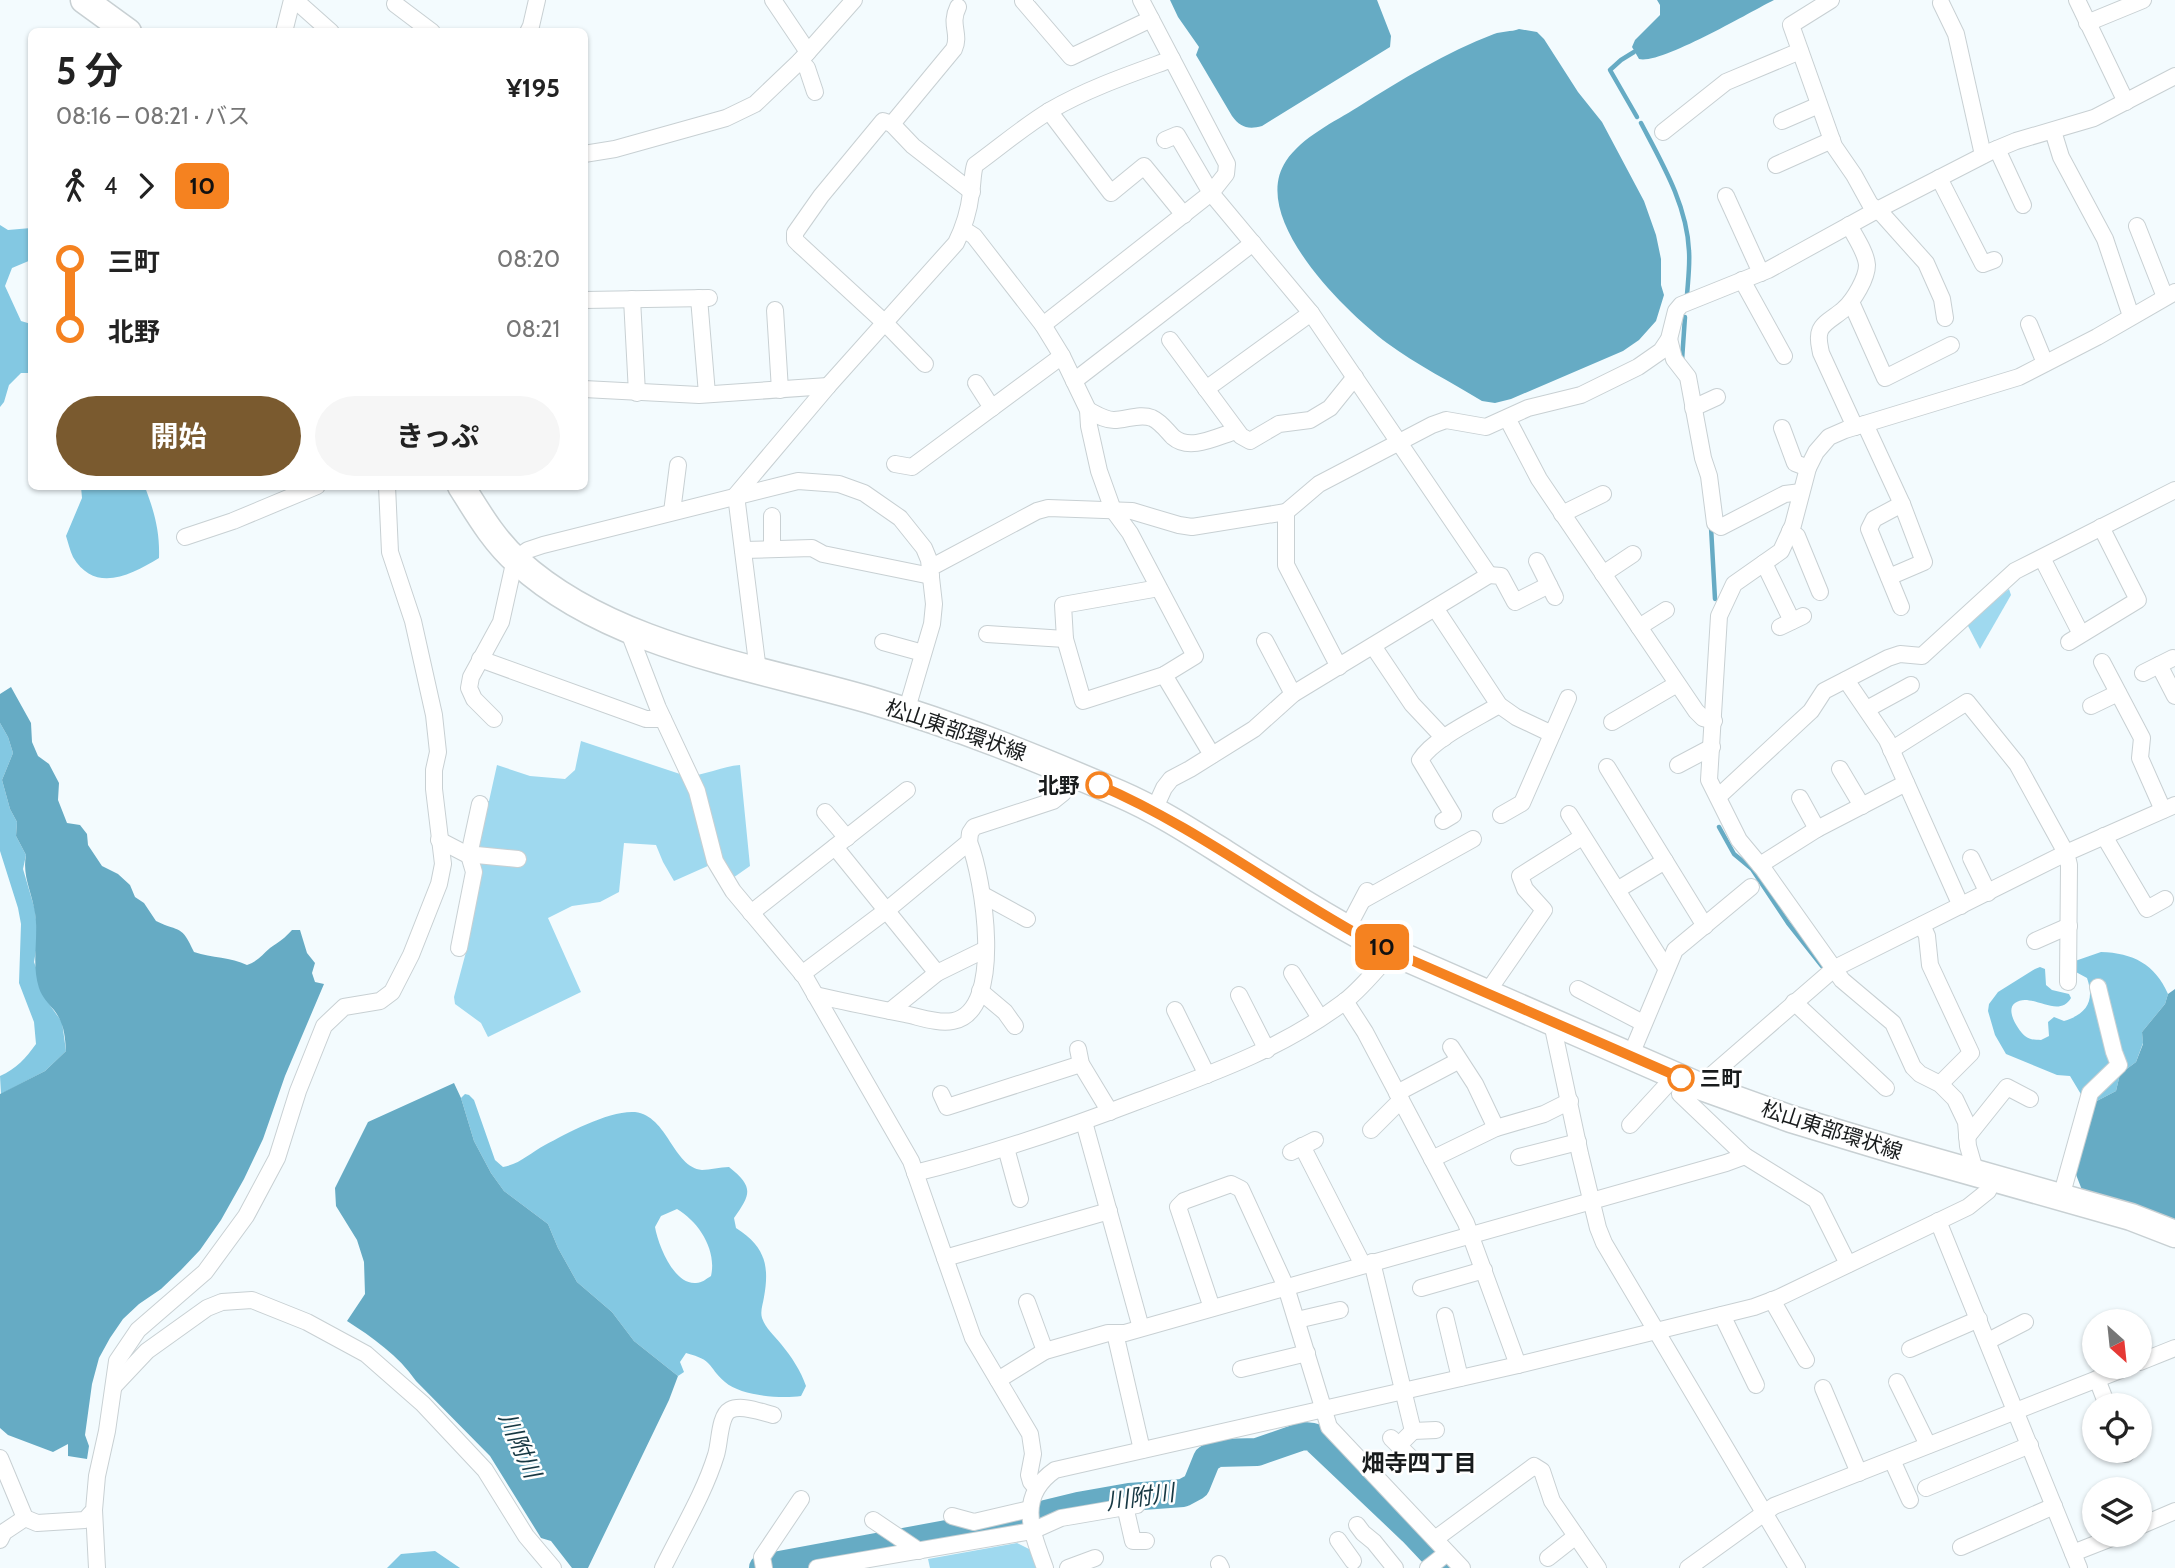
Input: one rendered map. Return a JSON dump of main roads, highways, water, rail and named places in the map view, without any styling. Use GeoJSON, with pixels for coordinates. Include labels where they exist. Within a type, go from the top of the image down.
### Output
{"type":"FeatureCollection","features":[{"type":"Feature","properties":{"kind":"main road"},"geometry":{"type":"LineString","coordinates":[[84,0],[122,28]]}},
{"type":"Feature","properties":{"kind":"main road","name":"松山東部環状線"},"geometry":{"type":"LineString","coordinates":[[464,490],[488,528],[515,559],[560,594],[628,630],[694,653],[906,712],[1011,748],[1074,774],[1154,810],[1347,929],[1392,952],[1686,1081],[1791,1119],[2131,1217],[2175,1234]]}},
{"type":"Feature","properties":{"kind":"water"},"geometry":{"type":"Polygon","coordinates":[[[1170,0],[1377,0],[1391,36],[1390,47],[1262,126],[1248,127],[1238,123],[1232,116],[1196,55],[1199,47],[1178,17],[1170,0]]]}},
{"type":"Feature","properties":{"kind":"water"},"geometry":{"type":"Polygon","coordinates":[[[1657,0],[1774,0],[1685,46],[1650,59],[1639,59],[1632,47],[1635,40],[1660,15],[1657,0]]]}},
{"type":"Feature","properties":{"kind":"water"},"geometry":{"type":"Polygon","coordinates":[[[1519,29],[1537,32],[1544,39],[1578,92],[1602,122],[1644,201],[1656,235],[1664,295],[1656,321],[1639,340],[1623,351],[1511,399],[1495,403],[1482,401],[1410,359],[1369,329],[1349,310],[1307,262],[1290,235],[1280,209],[1278,184],[1286,161],[1319,131],[1441,58],[1494,34],[1519,29]]]}},
{"type":"Feature","properties":{"kind":"water"},"geometry":{"type":"Polygon","coordinates":[[[11,687],[31,723],[32,742],[38,756],[49,764],[59,783],[58,800],[67,823],[80,825],[87,834],[88,845],[102,866],[118,874],[130,885],[135,897],[144,903],[156,921],[183,933],[194,952],[247,965],[257,960],[292,930],[300,930],[307,953],[315,963],[312,973],[315,982],[324,984],[285,1076],[263,1139],[221,1220],[200,1250],[181,1270],[123,1319],[99,1358],[92,1384],[85,1435],[89,1446],[87,1459],[68,1456],[68,1444],[53,1452],[8,1435],[0,1428],[0,1094],[45,1071],[66,1051],[62,1024],[39,988],[35,960],[36,922],[26,877],[26,855],[16,836],[17,822],[10,809],[2,780],[13,753],[0,723],[0,694],[11,687]]]}},
{"type":"Feature","properties":{"kind":"water"},"geometry":{"type":"Polygon","coordinates":[[[2175,989],[2175,1223],[2082,1190],[2075,1172],[2091,1104],[2116,1091],[2120,1074],[2136,1062],[2143,1044],[2142,1032],[2165,1004],[2168,994],[2175,989]]]}},
{"type":"Feature","properties":{"kind":"water"},"geometry":{"type":"Polygon","coordinates":[[[454,1083],[474,1141],[504,1191],[548,1224],[577,1282],[612,1312],[634,1341],[678,1376],[588,1568],[572,1568],[551,1541],[541,1538],[490,1456],[393,1355],[347,1321],[365,1294],[364,1262],[357,1240],[336,1206],[335,1188],[368,1122],[454,1083]]]}},
{"type":"Feature","properties":{"kind":"waterway"},"geometry":{"type":"LineString","coordinates":[[1634,52],[1610,70],[1637,117]]}},
{"type":"Feature","properties":{"kind":"waterway"},"geometry":{"type":"LineString","coordinates":[[1641,123],[1672,185],[1684,217],[1689,256],[1687,295]]}},
{"type":"Feature","properties":{"kind":"waterway"},"geometry":{"type":"LineString","coordinates":[[1682,360],[1685,317]]}},
{"type":"Feature","properties":{"kind":"waterway"},"geometry":{"type":"LineString","coordinates":[[1711,527],[1715,599]]}},
{"type":"Feature","properties":{"kind":"waterway"},"geometry":{"type":"LineString","coordinates":[[1719,827],[1734,854],[1752,869],[1788,923],[1822,966]]}},
{"type":"Feature","properties":{"kind":"waterway","name":"川附川"},"geometry":{"type":"LineString","coordinates":[[763,1568],[1017,1521],[1078,1506],[1129,1497],[1183,1493],[1196,1486],[1207,1459],[1217,1453],[1257,1452],[1303,1436],[1313,1437],[1447,1568]]}},
{"type":"Feature","properties":{"kind":"place","name":"北野"},"geometry":{"type":"Point","coordinates":[1099,785]}},
{"type":"Feature","properties":{"kind":"place","name":"三町"},"geometry":{"type":"Point","coordinates":[1681,1078]}},
{"type":"Feature","properties":{"kind":"district","name":"畑寺四丁目"},"geometry":{"type":"Point","coordinates":[1419,1463]}}]}
